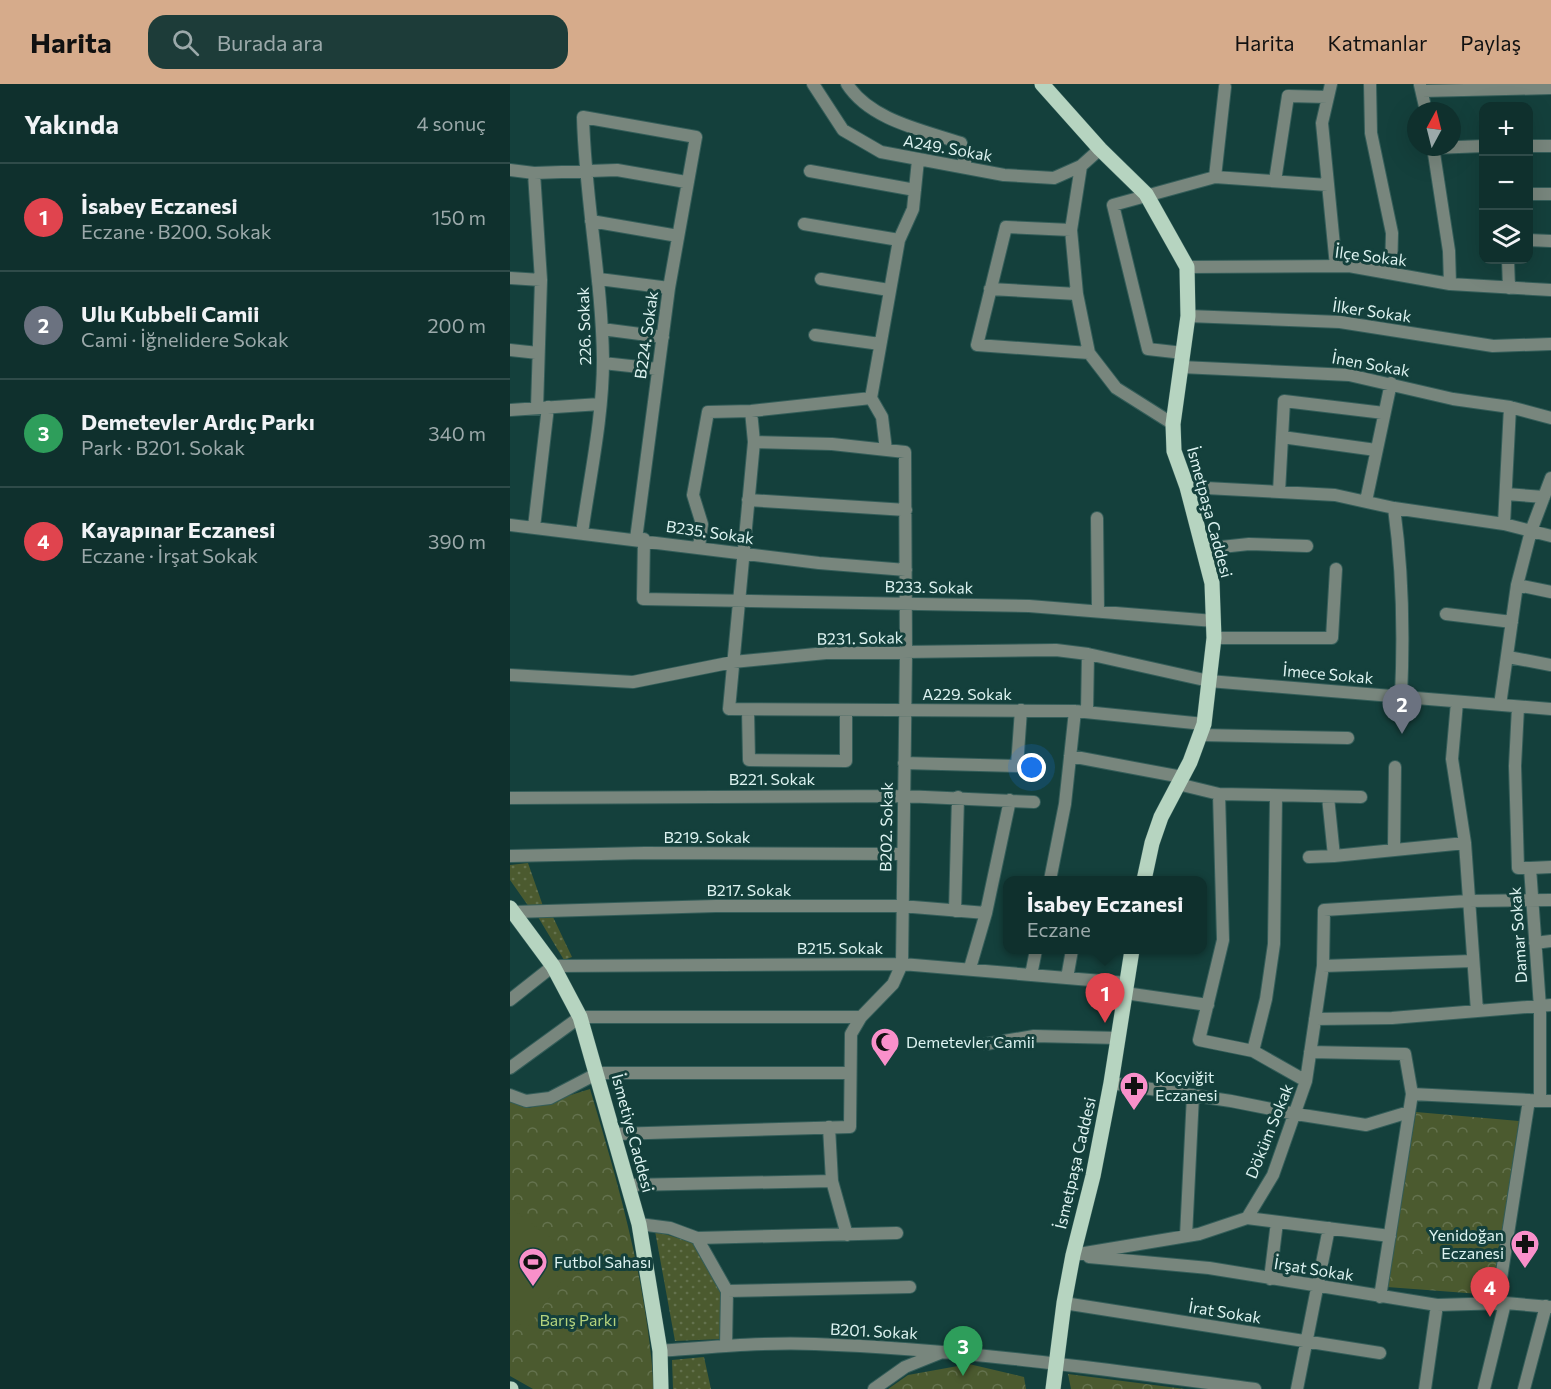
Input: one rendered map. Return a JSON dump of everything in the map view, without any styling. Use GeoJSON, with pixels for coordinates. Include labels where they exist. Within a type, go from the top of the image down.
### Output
{"type":"FeatureCollection","features":[{"type":"Feature","properties":{"kind":"main road","name":"İsmetpaşa Caddesi"},"geometry":{"type":"LineString","coordinates":[[1046,85],[1100,149],[1146,194],[1187,267],[1188,316],[1173,424],[1174,452],[1212,583],[1214,638],[1202,730],[1180,781],[1161,817],[1152,843],[1145,876]]}},
{"type":"Feature","properties":{"kind":"main road","name":"İsmetiye Caddesi"},"geometry":{"type":"LineString","coordinates":[[512,910],[553,966],[580,1017],[598,1073],[639,1224],[660,1351],[660,1389]]}},
{"type":"Feature","properties":{"kind":"main road","name":"İsmetpaşa Caddesi"},"geometry":{"type":"LineString","coordinates":[[1054,1387],[1072,1255],[1094,1176],[1119,1038],[1131,954]]}},
{"type":"Feature","properties":{"kind":"street","name":"A249. Sokak"},"geometry":{"type":"LineString","coordinates":[[813,84],[843,130],[881,152],[1004,175],[1054,178],[1081,166],[1100,149]]}},
{"type":"Feature","properties":{"kind":"street"},"geometry":{"type":"LineString","coordinates":[[848,84],[855,96],[898,122],[960,143],[966,167]]}},
{"type":"Feature","properties":{"kind":"street"},"geometry":{"type":"LineString","coordinates":[[1331,84],[1322,123],[1336,266]]}},
{"type":"Feature","properties":{"kind":"street"},"geometry":{"type":"LineString","coordinates":[[1370,84],[1371,133],[1392,233],[1391,273]]}},
{"type":"Feature","properties":{"kind":"street"},"geometry":{"type":"LineString","coordinates":[[1215,177],[1225,87]]}},
{"type":"Feature","properties":{"kind":"street"},"geometry":{"type":"LineString","coordinates":[[1424,102],[1421,87],[1551,88]]}},
{"type":"Feature","properties":{"kind":"street"},"geometry":{"type":"LineString","coordinates":[[1275,181],[1288,96],[1328,97]]}},
{"type":"Feature","properties":{"kind":"street","name":"226. Sokak"},"geometry":{"type":"LineString","coordinates":[[582,533],[600,404],[603,363],[599,279],[584,170],[583,117],[696,136]]}},
{"type":"Feature","properties":{"kind":"street","name":"B224. Sokak"},"geometry":{"type":"LineString","coordinates":[[644,599],[640,539],[658,369],[686,182],[696,136]]}},
{"type":"Feature","properties":{"kind":"street"},"geometry":{"type":"LineString","coordinates":[[1533,146],[1551,146]]}},
{"type":"Feature","properties":{"kind":"street"},"geometry":{"type":"LineString","coordinates":[[1461,148],[1479,148]]}},
{"type":"Feature","properties":{"kind":"street"},"geometry":{"type":"LineString","coordinates":[[1434,156],[1449,250],[1450,284]]}},
{"type":"Feature","properties":{"kind":"street"},"geometry":{"type":"LineString","coordinates":[[753,442],[832,444],[886,450],[882,417],[871,398],[899,240],[913,209],[918,160]]}},
{"type":"Feature","properties":{"kind":"street"},"geometry":{"type":"LineString","coordinates":[[1081,166],[1071,230],[1077,294],[1089,353],[1116,388],[1173,424]]}},
{"type":"Feature","properties":{"kind":"street"},"geometry":{"type":"LineString","coordinates":[[510,170],[534,173],[616,170],[686,182]]}},
{"type":"Feature","properties":{"kind":"street"},"geometry":{"type":"LineString","coordinates":[[810,171],[915,190]]}},
{"type":"Feature","properties":{"kind":"street"},"geometry":{"type":"LineString","coordinates":[[534,173],[541,280],[538,353],[542,408],[534,527]]}},
{"type":"Feature","properties":{"kind":"street"},"geometry":{"type":"LineString","coordinates":[[1146,194],[1215,177],[1328,185]]}},
{"type":"Feature","properties":{"kind":"street","name":"İnen Sokak"},"geometry":{"type":"LineString","coordinates":[[1146,194],[1113,205],[1148,348],[1182,360],[1308,371],[1390,383],[1453,399],[1510,407],[1551,418]]}},
{"type":"Feature","properties":{"kind":"street"},"geometry":{"type":"LineString","coordinates":[[1533,194],[1551,194]]}},
{"type":"Feature","properties":{"kind":"street"},"geometry":{"type":"LineString","coordinates":[[591,221],[678,236]]}},
{"type":"Feature","properties":{"kind":"street"},"geometry":{"type":"LineString","coordinates":[[804,224],[899,240]]}},
{"type":"Feature","properties":{"kind":"street"},"geometry":{"type":"LineString","coordinates":[[1071,230],[1006,227],[977,345],[1089,353]]}},
{"type":"Feature","properties":{"kind":"street"},"geometry":{"type":"LineString","coordinates":[[1533,240],[1551,241]]}},
{"type":"Feature","properties":{"kind":"street"},"geometry":{"type":"LineString","coordinates":[[1508,264],[1509,288]]}},
{"type":"Feature","properties":{"kind":"street","name":"İlçe Sokak"},"geometry":{"type":"LineString","coordinates":[[1187,267],[1336,266],[1450,284],[1551,290]]}},
{"type":"Feature","properties":{"kind":"street"},"geometry":{"type":"LineString","coordinates":[[510,278],[541,280]]}},
{"type":"Feature","properties":{"kind":"street"},"geometry":{"type":"LineString","coordinates":[[599,279],[669,288]]}},
{"type":"Feature","properties":{"kind":"street"},"geometry":{"type":"LineString","coordinates":[[821,279],[889,290]]}},
{"type":"Feature","properties":{"kind":"street"},"geometry":{"type":"LineString","coordinates":[[990,289],[1077,294]]}},
{"type":"Feature","properties":{"kind":"street","name":"İlker Sokak"},"geometry":{"type":"LineString","coordinates":[[1188,316],[1340,322],[1493,345],[1551,344]]}},
{"type":"Feature","properties":{"kind":"street"},"geometry":{"type":"LineString","coordinates":[[602,328],[663,337]]}},
{"type":"Feature","properties":{"kind":"street"},"geometry":{"type":"LineString","coordinates":[[815,335],[880,344]]}},
{"type":"Feature","properties":{"kind":"street"},"geometry":{"type":"LineString","coordinates":[[510,350],[538,353]]}},
{"type":"Feature","properties":{"kind":"street"},"geometry":{"type":"LineString","coordinates":[[603,363],[658,369]]}},
{"type":"Feature","properties":{"kind":"street"},"geometry":{"type":"LineString","coordinates":[[1366,501],[1390,383]]}},
{"type":"Feature","properties":{"kind":"street"},"geometry":{"type":"LineString","coordinates":[[699,547],[702,524],[693,495],[708,412],[751,411],[871,398]]}},
{"type":"Feature","properties":{"kind":"street"},"geometry":{"type":"LineString","coordinates":[[1279,492],[1284,401],[1384,413]]}},
{"type":"Feature","properties":{"kind":"street"},"geometry":{"type":"LineString","coordinates":[[510,410],[600,404]]}},
{"type":"Feature","properties":{"kind":"street"},"geometry":{"type":"LineString","coordinates":[[1504,524],[1510,407]]}},
{"type":"Feature","properties":{"kind":"street"},"geometry":{"type":"LineString","coordinates":[[733,662],[753,442],[751,411]]}},
{"type":"Feature","properties":{"kind":"street"},"geometry":{"type":"LineString","coordinates":[[1282,437],[1376,450]]}},
{"type":"Feature","properties":{"kind":"street","name":"B202. Sokak"},"geometry":{"type":"LineString","coordinates":[[886,450],[905,452],[906,654],[902,964]]}},
{"type":"Feature","properties":{"kind":"street"},"geometry":{"type":"LineString","coordinates":[[1500,705],[1517,585],[1532,531],[1551,478]]}},
{"type":"Feature","properties":{"kind":"street"},"geometry":{"type":"LineString","coordinates":[[1186,487],[1335,495],[1394,508],[1504,524],[1551,536]]}},
{"type":"Feature","properties":{"kind":"street"},"geometry":{"type":"LineString","coordinates":[[1506,494],[1544,498]]}},
{"type":"Feature","properties":{"kind":"street"},"geometry":{"type":"LineString","coordinates":[[748,500],[906,510]]}},
{"type":"Feature","properties":{"kind":"street"},"geometry":{"type":"LineString","coordinates":[[1394,508],[1402,572],[1404,638],[1401,697]]}},
{"type":"Feature","properties":{"kind":"street"},"geometry":{"type":"LineString","coordinates":[[1097,518],[1098,611]]}},
{"type":"Feature","properties":{"kind":"street","name":"B235. Sokak"},"geometry":{"type":"LineString","coordinates":[[510,525],[906,570]]}},
{"type":"Feature","properties":{"kind":"street"},"geometry":{"type":"LineString","coordinates":[[1203,549],[1249,544],[1307,546]]}},
{"type":"Feature","properties":{"kind":"street"},"geometry":{"type":"LineString","coordinates":[[1214,638],[1332,638],[1336,569]]}},
{"type":"Feature","properties":{"kind":"street"},"geometry":{"type":"LineString","coordinates":[[1517,585],[1551,592]]}},
{"type":"Feature","properties":{"kind":"street","name":"B233. Sokak"},"geometry":{"type":"LineString","coordinates":[[644,599],[1029,606],[1214,621]]}},
{"type":"Feature","properties":{"kind":"street"},"geometry":{"type":"LineString","coordinates":[[1446,614],[1512,622]]}},
{"type":"Feature","properties":{"kind":"street","name":"B231. Sokak"},"geometry":{"type":"LineString","coordinates":[[510,675],[633,682],[733,662],[826,653],[906,654],[1056,650],[1088,654],[1209,681]]}},
{"type":"Feature","properties":{"kind":"street"},"geometry":{"type":"LineString","coordinates":[[1051,876],[1065,804],[1070,756],[1081,712],[1088,654]]}},
{"type":"Feature","properties":{"kind":"street"},"geometry":{"type":"LineString","coordinates":[[1508,657],[1551,665]]}},
{"type":"Feature","properties":{"kind":"street","name":"A229. Sokak"},"geometry":{"type":"LineString","coordinates":[[733,662],[729,709],[1081,712],[1202,730],[1348,738]]}},
{"type":"Feature","properties":{"kind":"street","name":"İmece Sokak"},"geometry":{"type":"LineString","coordinates":[[1209,681],[1551,710]]}},
{"type":"Feature","properties":{"kind":"street"},"geometry":{"type":"LineString","coordinates":[[1457,702],[1452,759],[1465,843],[1477,1011]]}},
{"type":"Feature","properties":{"kind":"street","name":"Damar Sokak"},"geometry":{"type":"LineString","coordinates":[[1484,1389],[1540,1100],[1546,1034],[1546,1006],[1535,942],[1530,868],[1518,868],[1515,766],[1518,707]]}},
{"type":"Feature","properties":{"kind":"street"},"geometry":{"type":"LineString","coordinates":[[748,710],[749,759],[846,761],[846,710]]}},
{"type":"Feature","properties":{"kind":"street"},"geometry":{"type":"LineString","coordinates":[[904,763],[1017,766],[1021,710]]}},
{"type":"Feature","properties":{"kind":"street"},"geometry":{"type":"LineString","coordinates":[[1070,756],[1180,781],[1219,794],[1361,797]]}},
{"type":"Feature","properties":{"kind":"street"},"geometry":{"type":"LineString","coordinates":[[1394,848],[1395,767]]}},
{"type":"Feature","properties":{"kind":"street"},"geometry":{"type":"LineString","coordinates":[[1219,794],[1223,940],[1199,1040],[1253,1051],[1306,1081]]}},
{"type":"Feature","properties":{"kind":"street","name":"B221. Sokak"},"geometry":{"type":"LineString","coordinates":[[510,798],[903,795],[1034,802]]}},
{"type":"Feature","properties":{"kind":"street"},"geometry":{"type":"LineString","coordinates":[[955,911],[958,797]]}},
{"type":"Feature","properties":{"kind":"street"},"geometry":{"type":"LineString","coordinates":[[1253,1051],[1266,999],[1274,944],[1276,797]]}},
{"type":"Feature","properties":{"kind":"street"},"geometry":{"type":"LineString","coordinates":[[1328,798],[1334,856]]}},
{"type":"Feature","properties":{"kind":"street"},"geometry":{"type":"LineString","coordinates":[[970,968],[986,913],[1010,800]]}},
{"type":"Feature","properties":{"kind":"street"},"geometry":{"type":"LineString","coordinates":[[1309,857],[1465,843]]}},
{"type":"Feature","properties":{"kind":"street","name":"B219. Sokak"},"geometry":{"type":"LineString","coordinates":[[510,856],[645,853],[903,854]]}},
{"type":"Feature","properties":{"kind":"street"},"geometry":{"type":"LineString","coordinates":[[1530,868],[1551,867]]}},
{"type":"Feature","properties":{"kind":"street"},"geometry":{"type":"LineString","coordinates":[[1468,901],[1551,900]]}},
{"type":"Feature","properties":{"kind":"street","name":"Döküm Sokak"},"geometry":{"type":"LineString","coordinates":[[1247,1218],[1273,1175],[1306,1081],[1323,966],[1324,910],[1468,901]]}},
{"type":"Feature","properties":{"kind":"street","name":"B217. Sokak"},"geometry":{"type":"LineString","coordinates":[[512,910],[716,906],[901,906],[986,913]]}},
{"type":"Feature","properties":{"kind":"street"},"geometry":{"type":"LineString","coordinates":[[1535,942],[1551,941]]}},
{"type":"Feature","properties":{"kind":"street"},"geometry":{"type":"LineString","coordinates":[[1031,975],[1035,954]]}},
{"type":"Feature","properties":{"kind":"street"},"geometry":{"type":"LineString","coordinates":[[1067,978],[1071,954]]}},
{"type":"Feature","properties":{"kind":"street"},"geometry":{"type":"LineString","coordinates":[[1323,966],[1472,961]]}},
{"type":"Feature","properties":{"kind":"street"},"geometry":{"type":"LineString","coordinates":[[615,1134],[850,1127],[851,1034],[861,1017],[893,984],[902,964]]}},
{"type":"Feature","properties":{"kind":"street","name":"B215. Sokak"},"geometry":{"type":"LineString","coordinates":[[553,966],[902,964],[970,968],[1067,978],[1208,1005]]}},
{"type":"Feature","properties":{"kind":"street"},"geometry":{"type":"LineString","coordinates":[[510,1000],[553,966]]}},
{"type":"Feature","properties":{"kind":"street"},"geometry":{"type":"LineString","coordinates":[[1315,1018],[1392,1018],[1546,1006]]}},
{"type":"Feature","properties":{"kind":"street"},"geometry":{"type":"LineString","coordinates":[[510,1068],[580,1017],[861,1017]]}},
{"type":"Feature","properties":{"kind":"street"},"geometry":{"type":"LineString","coordinates":[[986,1044],[1034,1036],[1119,1038]]}},
{"type":"Feature","properties":{"kind":"street"},"geometry":{"type":"LineString","coordinates":[[1310,1052],[1405,1054],[1412,1094],[1380,1297]]}},
{"type":"Feature","properties":{"kind":"street"},"geometry":{"type":"LineString","coordinates":[[510,1095],[526,1101],[550,1098],[598,1073],[849,1073]]}},
{"type":"Feature","properties":{"kind":"street"},"geometry":{"type":"LineString","coordinates":[[1111,1083],[1366,1125],[1409,1112]]}},
{"type":"Feature","properties":{"kind":"street"},"geometry":{"type":"LineString","coordinates":[[1412,1094],[1540,1100]]}},
{"type":"Feature","properties":{"kind":"street"},"geometry":{"type":"LineString","coordinates":[[1186,1236],[1193,1095]]}},
{"type":"Feature","properties":{"kind":"street"},"geometry":{"type":"LineString","coordinates":[[829,1127],[832,1182],[847,1235]]}},
{"type":"Feature","properties":{"kind":"street"},"geometry":{"type":"LineString","coordinates":[[629,1185],[832,1182]]}},
{"type":"Feature","properties":{"kind":"street"},"geometry":{"type":"LineString","coordinates":[[1072,1255],[1186,1236],[1247,1218],[1390,1236]]}},
{"type":"Feature","properties":{"kind":"street"},"geometry":{"type":"LineString","coordinates":[[1270,1279],[1278,1222]]}},
{"type":"Feature","properties":{"kind":"street"},"geometry":{"type":"LineString","coordinates":[[639,1224],[670,1228],[697,1238],[897,1233]]}},
{"type":"Feature","properties":{"kind":"street"},"geometry":{"type":"LineString","coordinates":[[1297,1389],[1329,1228]]}},
{"type":"Feature","properties":{"kind":"street"},"geometry":{"type":"LineString","coordinates":[[697,1238],[727,1291],[726,1346]]}},
{"type":"Feature","properties":{"kind":"street","name":"İrşat Sokak"},"geometry":{"type":"LineString","coordinates":[[1072,1255],[1209,1268],[1437,1305],[1501,1303],[1548,1307]]}},
{"type":"Feature","properties":{"kind":"street"},"geometry":{"type":"LineString","coordinates":[[727,1291],[910,1287]]}},
{"type":"Feature","properties":{"kind":"street","name":"İrat Sokak"},"geometry":{"type":"LineString","coordinates":[[1064,1303],[1380,1353]]}},
{"type":"Feature","properties":{"kind":"street"},"geometry":{"type":"LineString","coordinates":[[1425,1389],[1437,1305]]}},
{"type":"Feature","properties":{"kind":"street"},"geometry":{"type":"LineString","coordinates":[[1524,1389],[1548,1307]]}},
{"type":"Feature","properties":{"kind":"street","name":"B201. Sokak"},"geometry":{"type":"LineString","coordinates":[[660,1351],[726,1346],[813,1344],[944,1351],[1255,1389]]}},
{"type":"Feature","properties":{"kind":"street"},"geometry":{"type":"LineString","coordinates":[[874,1389],[905,1367],[944,1351]]}},
{"type":"Feature","properties":{"kind":"green space"},"geometry":{"type":"Polygon","coordinates":[[[528,863],[543,906],[529,907],[510,880],[510,865],[528,863]]]}},
{"type":"Feature","properties":{"kind":"green space"},"geometry":{"type":"Polygon","coordinates":[[[538,917],[553,917],[572,957],[564,960],[538,917]]]}},
{"type":"Feature","properties":{"kind":"green space","name":"Barış Parkı"},"geometry":{"type":"Polygon","coordinates":[[[590,1089],[622,1200],[639,1275],[654,1389],[533,1389],[510,1376],[510,1099],[529,1108],[590,1089]]]}},
{"type":"Feature","properties":{"kind":"green space"},"geometry":{"type":"Polygon","coordinates":[[[1416,1112],[1519,1121],[1493,1295],[1387,1287],[1416,1112]]]}},
{"type":"Feature","properties":{"kind":"green space","name":"Futbol Sahası"},"geometry":{"type":"Polygon","coordinates":[[[510,1207],[578,1259],[526,1329],[510,1316],[510,1207]]]}},
{"type":"Feature","properties":{"kind":"green space"},"geometry":{"type":"Polygon","coordinates":[[[655,1231],[694,1243],[720,1292],[722,1339],[675,1341],[655,1231]]]}},
{"type":"Feature","properties":{"kind":"green space"},"geometry":{"type":"Polygon","coordinates":[[[704,1357],[711,1389],[673,1389],[672,1360],[704,1357]]]}},
{"type":"Feature","properties":{"kind":"green space"},"geometry":{"type":"Polygon","coordinates":[[[969,1364],[1024,1377],[1026,1389],[888,1389],[908,1375],[969,1364]]]}},
{"type":"Feature","properties":{"kind":"green space"},"geometry":{"type":"Polygon","coordinates":[[[1068,1374],[1185,1389],[1071,1389],[1068,1374]]]}},
{"type":"Feature","properties":{"kind":"place","name":"Ulu Kubbeli Camii"},"geometry":{"type":"Point","coordinates":[1402,734]}},
{"type":"Feature","properties":{"kind":"place","name":"İsabey Eczanesi"},"geometry":{"type":"Point","coordinates":[1105,1023]}},
{"type":"Feature","properties":{"kind":"place","name":"Demetevler Camii"},"geometry":{"type":"Point","coordinates":[885,1068]}},
{"type":"Feature","properties":{"kind":"place","name":"Koçyiğit Eczanesi"},"geometry":{"type":"Point","coordinates":[1134,1112]}},
{"type":"Feature","properties":{"kind":"place","name":"Yenidoğan Eczanesi"},"geometry":{"type":"Point","coordinates":[1525,1270]}},
{"type":"Feature","properties":{"kind":"place","name":"Futbol Sahası"},"geometry":{"type":"Point","coordinates":[533,1288]}},
{"type":"Feature","properties":{"kind":"place","name":"Kayapınar Eczanesi"},"geometry":{"type":"Point","coordinates":[1490,1317]}},
{"type":"Feature","properties":{"kind":"place","name":"Demetevler Ardıç Parkı"},"geometry":{"type":"Point","coordinates":[963,1376]}}]}
